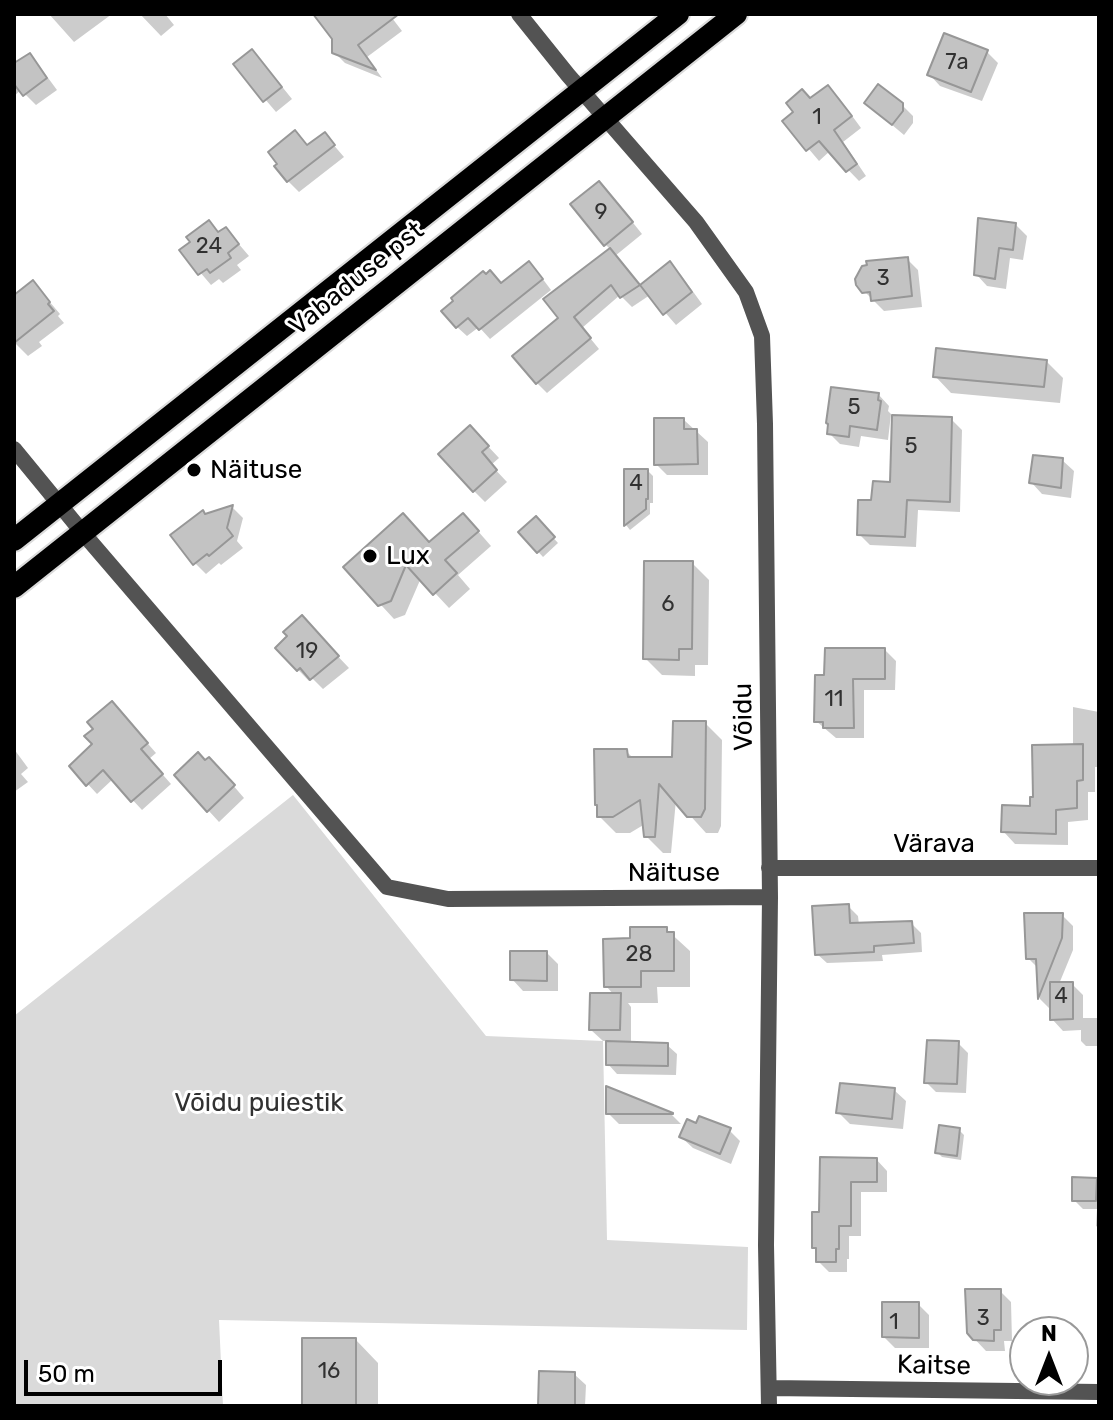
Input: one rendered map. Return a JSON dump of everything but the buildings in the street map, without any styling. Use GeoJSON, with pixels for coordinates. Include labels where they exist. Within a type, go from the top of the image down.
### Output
{"type":"FeatureCollection","features":[{"type":"Feature","properties":{"kind":"highway","name":"Vabaduse pst"},"geometry":{"type":"LineString","coordinates":[[14,540],[678,14]]}},
{"type":"Feature","properties":{"kind":"highway","name":"Vabaduse pst"},"geometry":{"type":"LineString","coordinates":[[14,587],[736,14]]}},
{"type":"Feature","properties":{"kind":"street","name":"Võidu"},"geometry":{"type":"LineString","coordinates":[[519,14],[696,222],[746,292],[762,336],[770,897],[766,1245],[769,1406]]}},
{"type":"Feature","properties":{"kind":"street","name":"Näituse"},"geometry":{"type":"LineString","coordinates":[[14,449],[58,505],[387,887],[448,899],[770,897]]}},
{"type":"Feature","properties":{"kind":"street","name":"Värava"},"geometry":{"type":"LineString","coordinates":[[769,868],[1099,868]]}},
{"type":"Feature","properties":{"kind":"street","name":"Kaitse"},"geometry":{"type":"LineString","coordinates":[[769,1388],[1099,1392]]}},
{"type":"Feature","properties":{"kind":"green space","name":"Võidu puiestik"},"geometry":{"type":"Polygon","coordinates":[[[293,795],[486,1036],[603,1041],[607,1240],[748,1247],[747,1330],[219,1320],[223,1406],[14,1406],[14,1016],[293,795]]]}},
{"type":"Feature","properties":{"kind":"place","name":"Näituse"},"geometry":{"type":"Point","coordinates":[194,470]}},
{"type":"Feature","properties":{"kind":"place","name":"Lux"},"geometry":{"type":"Point","coordinates":[370,556]}}]}
